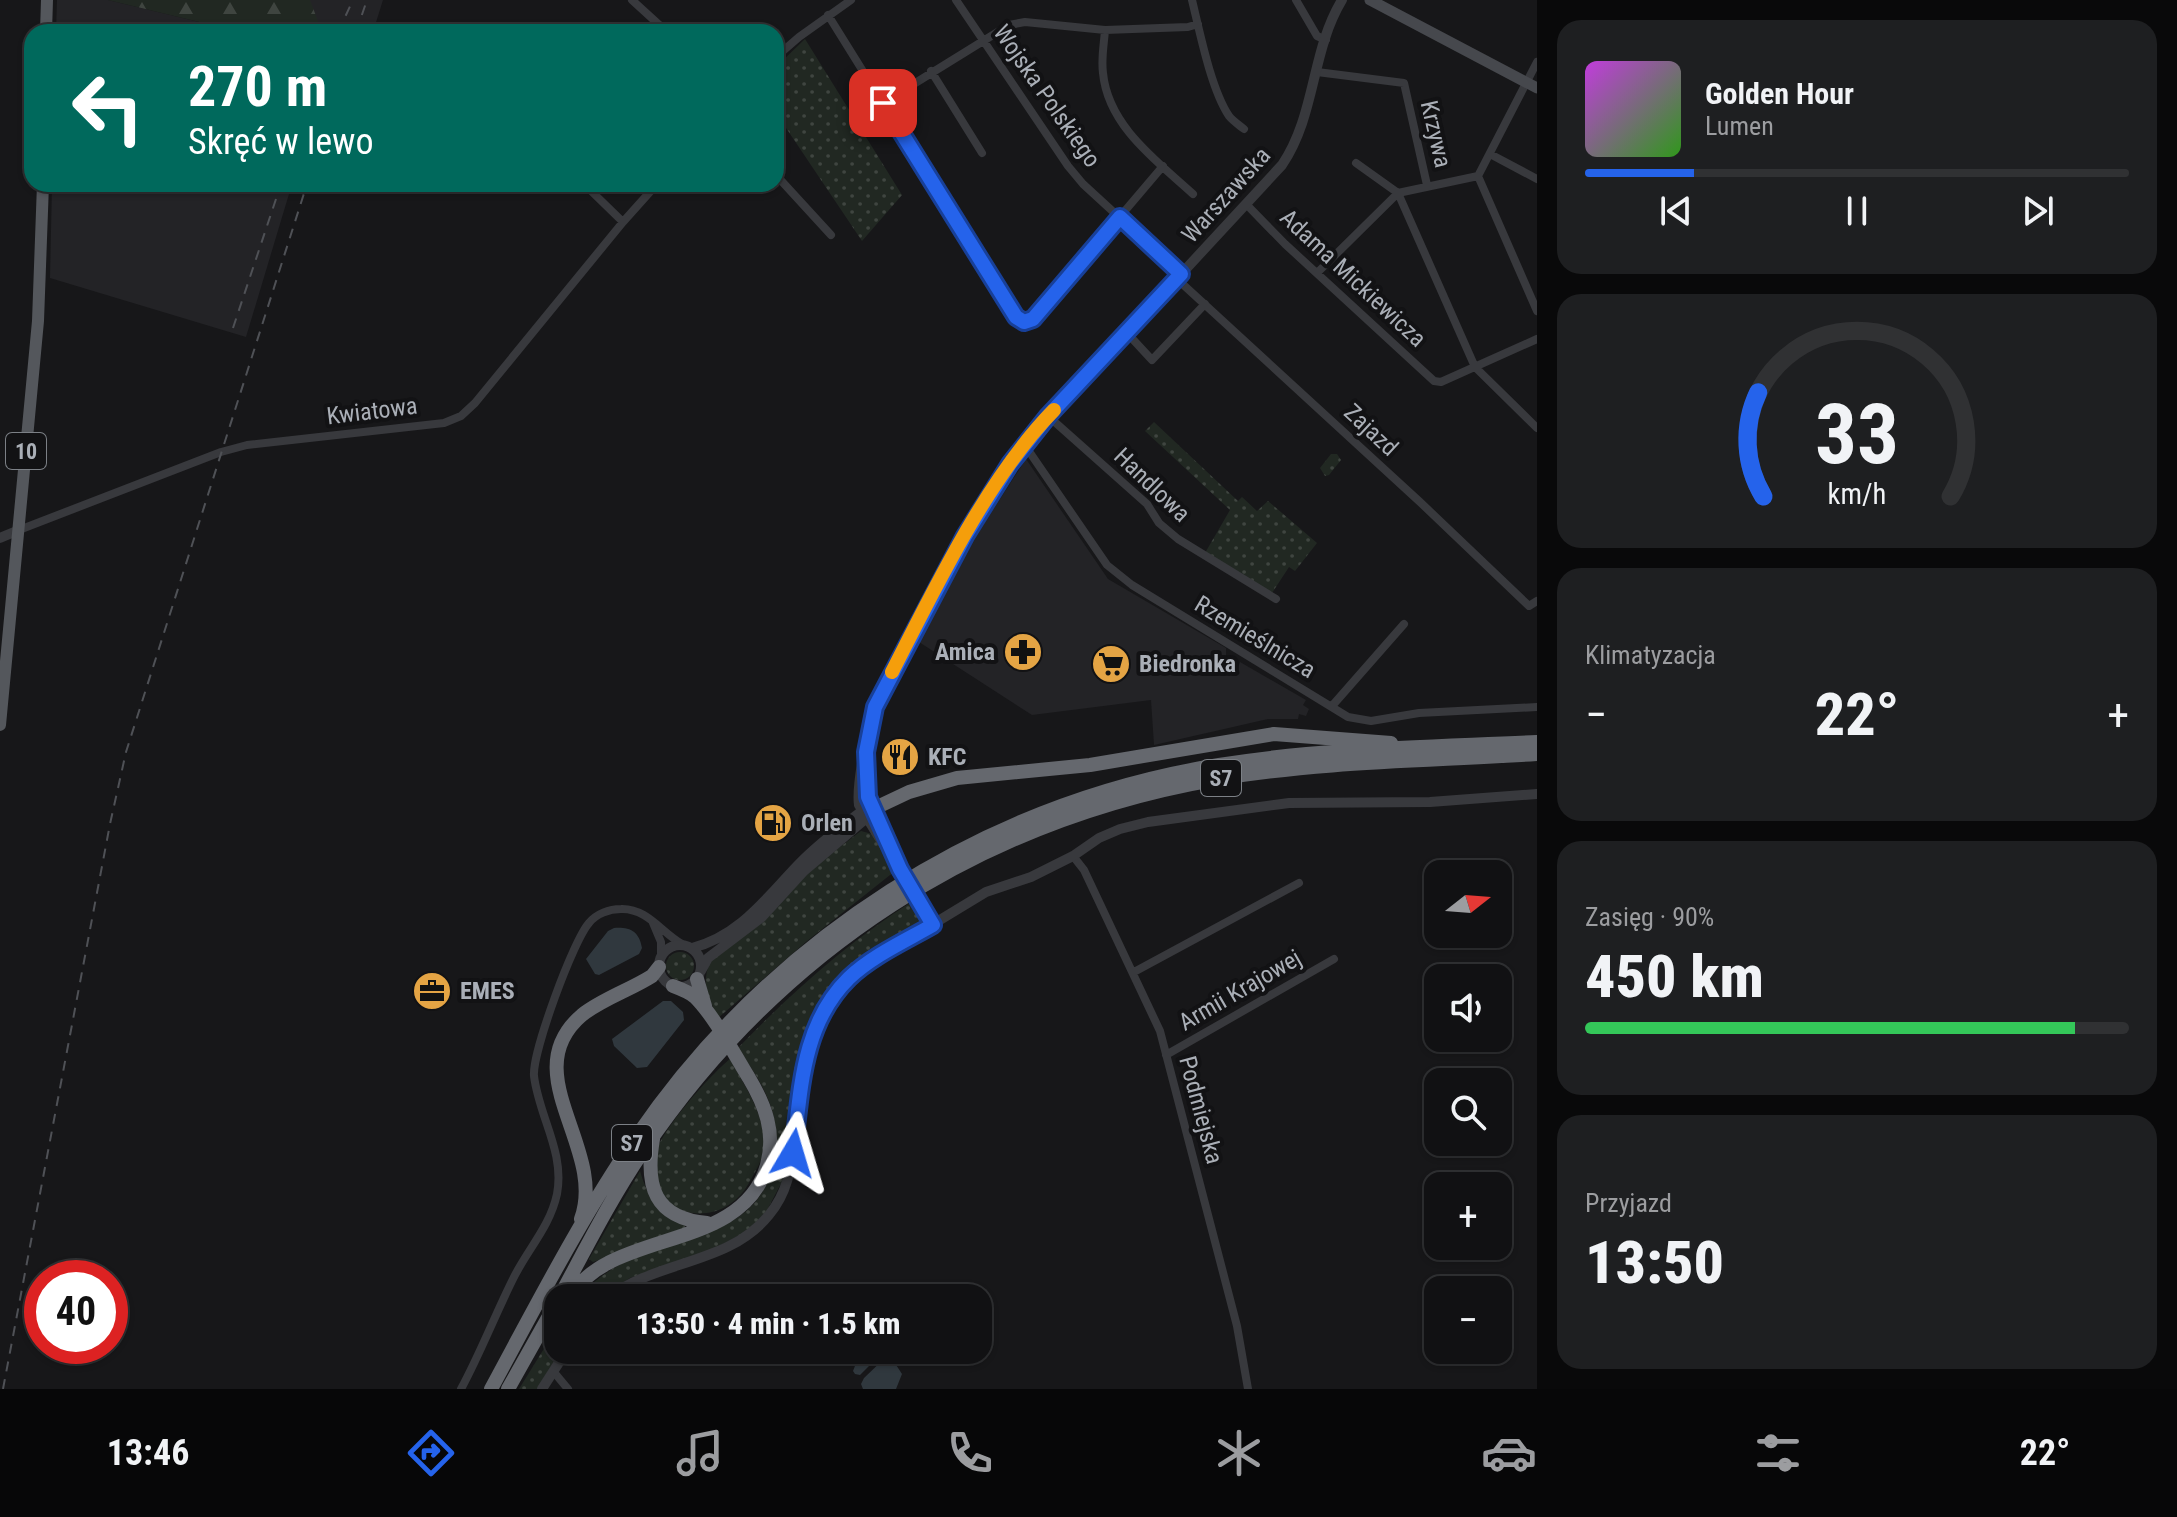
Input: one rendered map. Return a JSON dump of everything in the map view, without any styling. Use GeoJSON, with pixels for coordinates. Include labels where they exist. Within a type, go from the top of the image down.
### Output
{"type":"FeatureCollection","features":[{"type":"Feature","properties":{"kind":"highway"},"geometry":{"type":"LineString","coordinates":[[867,814],[900,796],[957,778],[1124,761],[1274,734],[1443,747]]}},
{"type":"Feature","properties":{"kind":"highway","name":"S7"},"geometry":{"type":"LineString","coordinates":[[491,1389],[573,1241],[639,1134],[810,947],[920,879],[963,848],[1041,813],[1134,783],[1220,765],[1265,759],[1537,742]]}},
{"type":"Feature","properties":{"kind":"highway","name":"S7"},"geometry":{"type":"LineString","coordinates":[[920,879],[1046,824],[1169,788],[1266,772],[1537,754]]}},
{"type":"Feature","properties":{"kind":"highway"},"geometry":{"type":"LineString","coordinates":[[573,1241],[584,1213],[585,1174],[555,1075],[558,1050],[561,1041],[580,1017],[652,976],[660,961]]}},
{"type":"Feature","properties":{"kind":"highway"},"geometry":{"type":"LineString","coordinates":[[699,975],[709,1017]]}},
{"type":"Feature","properties":{"kind":"highway"},"geometry":{"type":"LineString","coordinates":[[580,1284],[610,1262],[710,1224],[736,1210],[753,1194],[765,1173],[771,1136],[760,1099],[695,997],[673,986]]}},
{"type":"Feature","properties":{"kind":"highway","name":"S7"},"geometry":{"type":"LineString","coordinates":[[567,1284],[598,1225],[708,1056]]}},
{"type":"Feature","properties":{"kind":"highway"},"geometry":{"type":"LineString","coordinates":[[654,1135],[649,1173],[653,1191],[674,1214],[692,1222],[710,1224]]}},
{"type":"Feature","properties":{"kind":"highway","name":"S7"},"geometry":{"type":"LineString","coordinates":[[508,1389],[544,1327]]}},
{"type":"Feature","properties":{"kind":"main road"},"geometry":{"type":"LineString","coordinates":[[46,24],[47,0]]}},
{"type":"Feature","properties":{"kind":"main road"},"geometry":{"type":"LineString","coordinates":[[1370,0],[1532,86]]}},
{"type":"Feature","properties":{"kind":"main road","name":"10"},"geometry":{"type":"LineString","coordinates":[[0,725],[38,321],[43,192]]}},
{"type":"Feature","properties":{"kind":"street"},"geometry":{"type":"LineString","coordinates":[[632,0],[658,24]]}},
{"type":"Feature","properties":{"kind":"street"},"geometry":{"type":"LineString","coordinates":[[784,51],[851,0]]}},
{"type":"Feature","properties":{"kind":"street","name":"Wojska Polskiego"},"geometry":{"type":"LineString","coordinates":[[956,0],[1068,166],[1179,277]]}},
{"type":"Feature","properties":{"kind":"street"},"geometry":{"type":"LineString","coordinates":[[1192,0],[1223,102],[1230,118],[1244,129]]}},
{"type":"Feature","properties":{"kind":"street"},"geometry":{"type":"LineString","coordinates":[[1296,0],[1317,36],[1326,40]]}},
{"type":"Feature","properties":{"kind":"street","name":"Warszawska"},"geometry":{"type":"LineString","coordinates":[[933,925],[867,814],[866,752],[875,707],[965,536],[1024,444],[1282,165],[1294,146],[1326,40],[1342,0]]}},
{"type":"Feature","properties":{"kind":"street"},"geometry":{"type":"LineString","coordinates":[[828,15],[1016,317],[1024,322],[1033,319],[1163,166]]}},
{"type":"Feature","properties":{"kind":"street"},"geometry":{"type":"LineString","coordinates":[[883,103],[1009,25],[1025,22],[1105,30],[1198,24]]}},
{"type":"Feature","properties":{"kind":"street"},"geometry":{"type":"LineString","coordinates":[[1105,30],[1102,70],[1112,107],[1122,125],[1193,194]]}},
{"type":"Feature","properties":{"kind":"street"},"geometry":{"type":"LineString","coordinates":[[1478,176],[1532,86],[1537,62]]}},
{"type":"Feature","properties":{"kind":"street"},"geometry":{"type":"LineString","coordinates":[[931,71],[982,153]]}},
{"type":"Feature","properties":{"kind":"street","name":"Krzywa"},"geometry":{"type":"LineString","coordinates":[[1317,72],[1404,83],[1427,185]]}},
{"type":"Feature","properties":{"kind":"street"},"geometry":{"type":"LineString","coordinates":[[1490,154],[1537,179]]}},
{"type":"Feature","properties":{"kind":"street"},"geometry":{"type":"LineString","coordinates":[[1356,163],[1398,193],[1475,367],[1537,428]]}},
{"type":"Feature","properties":{"kind":"street"},"geometry":{"type":"LineString","coordinates":[[1317,273],[1398,193],[1478,176]]}},
{"type":"Feature","properties":{"kind":"street"},"geometry":{"type":"LineString","coordinates":[[1478,176],[1537,311]]}},
{"type":"Feature","properties":{"kind":"street"},"geometry":{"type":"LineString","coordinates":[[784,184],[831,235]]}},
{"type":"Feature","properties":{"kind":"street"},"geometry":{"type":"LineString","coordinates":[[592,192],[623,222]]}},
{"type":"Feature","properties":{"kind":"street","name":"Kwiatowa"},"geometry":{"type":"LineString","coordinates":[[0,538],[234,448],[444,423],[461,416],[650,192]]}},
{"type":"Feature","properties":{"kind":"street","name":"Adama Mickiewicza"},"geometry":{"type":"LineString","coordinates":[[1246,204],[1434,381],[1441,382],[1475,367]]}},
{"type":"Feature","properties":{"kind":"street","name":"Zajazd"},"geometry":{"type":"LineString","coordinates":[[1179,277],[1529,606],[1537,601]]}},
{"type":"Feature","properties":{"kind":"street"},"geometry":{"type":"LineString","coordinates":[[1127,333],[1152,360],[1205,304]]}},
{"type":"Feature","properties":{"kind":"street"},"geometry":{"type":"LineString","coordinates":[[1475,367],[1537,339]]}},
{"type":"Feature","properties":{"kind":"street","name":"Handlowa"},"geometry":{"type":"LineString","coordinates":[[1048,416],[1147,504],[1159,523],[1178,539],[1276,599]]}},
{"type":"Feature","properties":{"kind":"street","name":"Rzemieślnicza"},"geometry":{"type":"LineString","coordinates":[[1024,444],[1107,565],[1132,585],[1348,717],[1371,721],[1419,713],[1537,707]]}},
{"type":"Feature","properties":{"kind":"street"},"geometry":{"type":"LineString","coordinates":[[1332,706],[1404,624]]}},
{"type":"Feature","properties":{"kind":"street"},"geometry":{"type":"LineString","coordinates":[[632,1284],[726,1248],[747,1236],[768,1217],[790,1178],[804,1064],[815,1028],[825,1010],[848,979],[864,966],[986,892],[1031,877],[1073,856],[1099,838],[1148,822],[1289,803],[1430,802],[1537,794]]}},
{"type":"Feature","properties":{"kind":"street"},"geometry":{"type":"LineString","coordinates":[[660,961],[670,947],[706,944],[752,915],[817,846],[867,814]]}},
{"type":"Feature","properties":{"kind":"street"},"geometry":{"type":"LineString","coordinates":[[650,919],[661,942],[663,979],[673,986],[687,986],[699,975],[708,958],[762,917],[867,814]]}},
{"type":"Feature","properties":{"kind":"street","name":"Podmiejska"},"geometry":{"type":"LineString","coordinates":[[1073,856],[1084,870],[1160,1031],[1237,1326],[1248,1389]]}},
{"type":"Feature","properties":{"kind":"street"},"geometry":{"type":"LineString","coordinates":[[1134,972],[1299,883]]}},
{"type":"Feature","properties":{"kind":"street"},"geometry":{"type":"LineString","coordinates":[[461,1389],[515,1275],[548,1222],[553,1207],[559,1175],[556,1150],[536,1086],[534,1065],[578,940],[591,920],[611,910],[633,910],[650,919],[669,937],[687,946],[700,958],[699,975]]}},
{"type":"Feature","properties":{"kind":"street","name":"Armii Krajowej"},"geometry":{"type":"LineString","coordinates":[[1166,1055],[1334,959]]}},
{"type":"Feature","properties":{"kind":"street"},"geometry":{"type":"LineString","coordinates":[[542,1389],[558,1364]]}},
{"type":"Feature","properties":{"kind":"street"},"geometry":{"type":"LineString","coordinates":[[553,1371],[568,1389]]}},
{"type":"Feature","properties":{"kind":"shaded area"},"geometry":{"type":"Polygon","coordinates":[[[57,0],[108,0],[208,24],[56,24],[57,0]]]}},
{"type":"Feature","properties":{"kind":"shaded area"},"geometry":{"type":"Polygon","coordinates":[[[259,0],[383,0],[376,24],[291,24],[259,0]]]}},
{"type":"Feature","properties":{"kind":"shaded area"},"geometry":{"type":"Polygon","coordinates":[[[52,192],[290,192],[246,337],[50,278],[52,192]]]}},
{"type":"Feature","properties":{"kind":"shaded area"},"geometry":{"type":"Polygon","coordinates":[[[1026,459],[1108,579],[1226,648],[1226,663],[1238,668],[1240,662],[1306,700],[1303,705],[1309,709],[1306,716],[1299,714],[1298,719],[1268,719],[1154,745],[1151,700],[1032,715],[919,642],[974,539],[1026,459]]]}},
{"type":"Feature","properties":{"kind":"shaded area"},"geometry":{"type":"Polygon","coordinates":[[[614,928],[633,931],[642,948],[639,954],[599,975],[595,974],[586,959],[608,931],[614,928]]]}},
{"type":"Feature","properties":{"kind":"shaded area"},"geometry":{"type":"Polygon","coordinates":[[[663,1001],[671,1001],[683,1012],[684,1020],[647,1067],[637,1068],[614,1046],[612,1039],[663,1001]]]}},
{"type":"Feature","properties":{"kind":"shaded area"},"geometry":{"type":"Polygon","coordinates":[[[856,1364],[871,1364],[860,1375],[853,1371],[856,1364]]]}},
{"type":"Feature","properties":{"kind":"shaded area"},"geometry":{"type":"Polygon","coordinates":[[[879,1364],[896,1364],[902,1374],[896,1389],[863,1389],[861,1384],[879,1364]]]}},
{"type":"Feature","properties":{"kind":"green space"},"geometry":{"type":"Polygon","coordinates":[[[108,0],[310,0],[319,24],[208,24],[108,0]]]}},
{"type":"Feature","properties":{"kind":"green space"},"geometry":{"type":"Polygon","coordinates":[[[805,39],[902,195],[862,241],[784,125],[784,59],[805,39]]]}},
{"type":"Feature","properties":{"kind":"green space"},"geometry":{"type":"Polygon","coordinates":[[[1154,422],[1238,501],[1242,497],[1257,511],[1268,501],[1317,543],[1295,571],[1289,567],[1272,593],[1205,553],[1230,510],[1145,431],[1154,422]]]}},
{"type":"Feature","properties":{"kind":"green space"},"geometry":{"type":"Polygon","coordinates":[[[1331,454],[1337,454],[1341,460],[1325,476],[1320,468],[1331,454]]]}},
{"type":"Feature","properties":{"kind":"green space"},"geometry":{"type":"Polygon","coordinates":[[[861,831],[872,834],[895,871],[718,1018],[706,984],[710,962],[807,872],[861,831]]]}},
{"type":"Feature","properties":{"kind":"green space"},"geometry":{"type":"Polygon","coordinates":[[[913,901],[922,919],[918,927],[849,971],[814,1018],[800,1055],[785,1176],[767,1210],[751,1229],[711,1250],[621,1284],[593,1284],[623,1263],[723,1226],[758,1199],[770,1177],[776,1149],[775,1122],[761,1083],[737,1049],[821,969],[913,901]]]}},
{"type":"Feature","properties":{"kind":"green space"},"geometry":{"type":"Polygon","coordinates":[[[680,952],[690,956],[694,966],[690,976],[680,980],[670,976],[666,966],[670,956],[680,952]]]}},
{"type":"Feature","properties":{"kind":"green space"},"geometry":{"type":"Polygon","coordinates":[[[730,1059],[761,1121],[763,1154],[749,1183],[735,1200],[719,1210],[702,1213],[685,1211],[670,1204],[659,1192],[654,1175],[655,1155],[676,1118],[730,1059]]]}},
{"type":"Feature","properties":{"kind":"green space"},"geometry":{"type":"Polygon","coordinates":[[[640,1171],[651,1197],[685,1225],[685,1230],[593,1262],[589,1259],[640,1171]]]}},
{"type":"Feature","properties":{"kind":"green space"},"geometry":{"type":"Polygon","coordinates":[[[544,1349],[544,1364],[552,1364],[537,1389],[519,1389],[544,1349]]]}},
{"type":"Feature","properties":{"kind":"railway"},"geometry":{"type":"LineString","coordinates":[[342,24],[353,0]]}},
{"type":"Feature","properties":{"kind":"railway"},"geometry":{"type":"LineString","coordinates":[[359,24],[367,0]]}},
{"type":"Feature","properties":{"kind":"railway"},"geometry":{"type":"LineString","coordinates":[[233,328],[278,192]]}},
{"type":"Feature","properties":{"kind":"railway"},"geometry":{"type":"LineString","coordinates":[[3,1389],[126,752],[304,192]]}},
{"type":"Feature","properties":{"kind":"slow traffic"},"geometry":{"type":"LineString","coordinates":[[892,672],[995,485],[1024,444],[1054,410]]}},
{"type":"Feature","properties":{"kind":"place","name":"Amica"},"geometry":{"type":"Point","coordinates":[1023,652]}},
{"type":"Feature","properties":{"kind":"place","name":"Biedronka"},"geometry":{"type":"Point","coordinates":[1111,664]}},
{"type":"Feature","properties":{"kind":"place","name":"KFC"},"geometry":{"type":"Point","coordinates":[900,757]}},
{"type":"Feature","properties":{"kind":"place","name":"Orlen"},"geometry":{"type":"Point","coordinates":[773,823]}},
{"type":"Feature","properties":{"kind":"place","name":"EMES"},"geometry":{"type":"Point","coordinates":[432,991]}},
{"type":"Feature","properties":{"kind":"route"},"geometry":{"type":"LineString","coordinates":[[793,1153],[804,1064],[815,1028],[825,1010],[848,979],[864,966],[933,925],[900,869],[868,797],[866,752],[877,701],[965,536],[1024,444],[1181,274],[1120,217],[1033,319],[1024,322],[1016,317],[883,103]]}}]}
